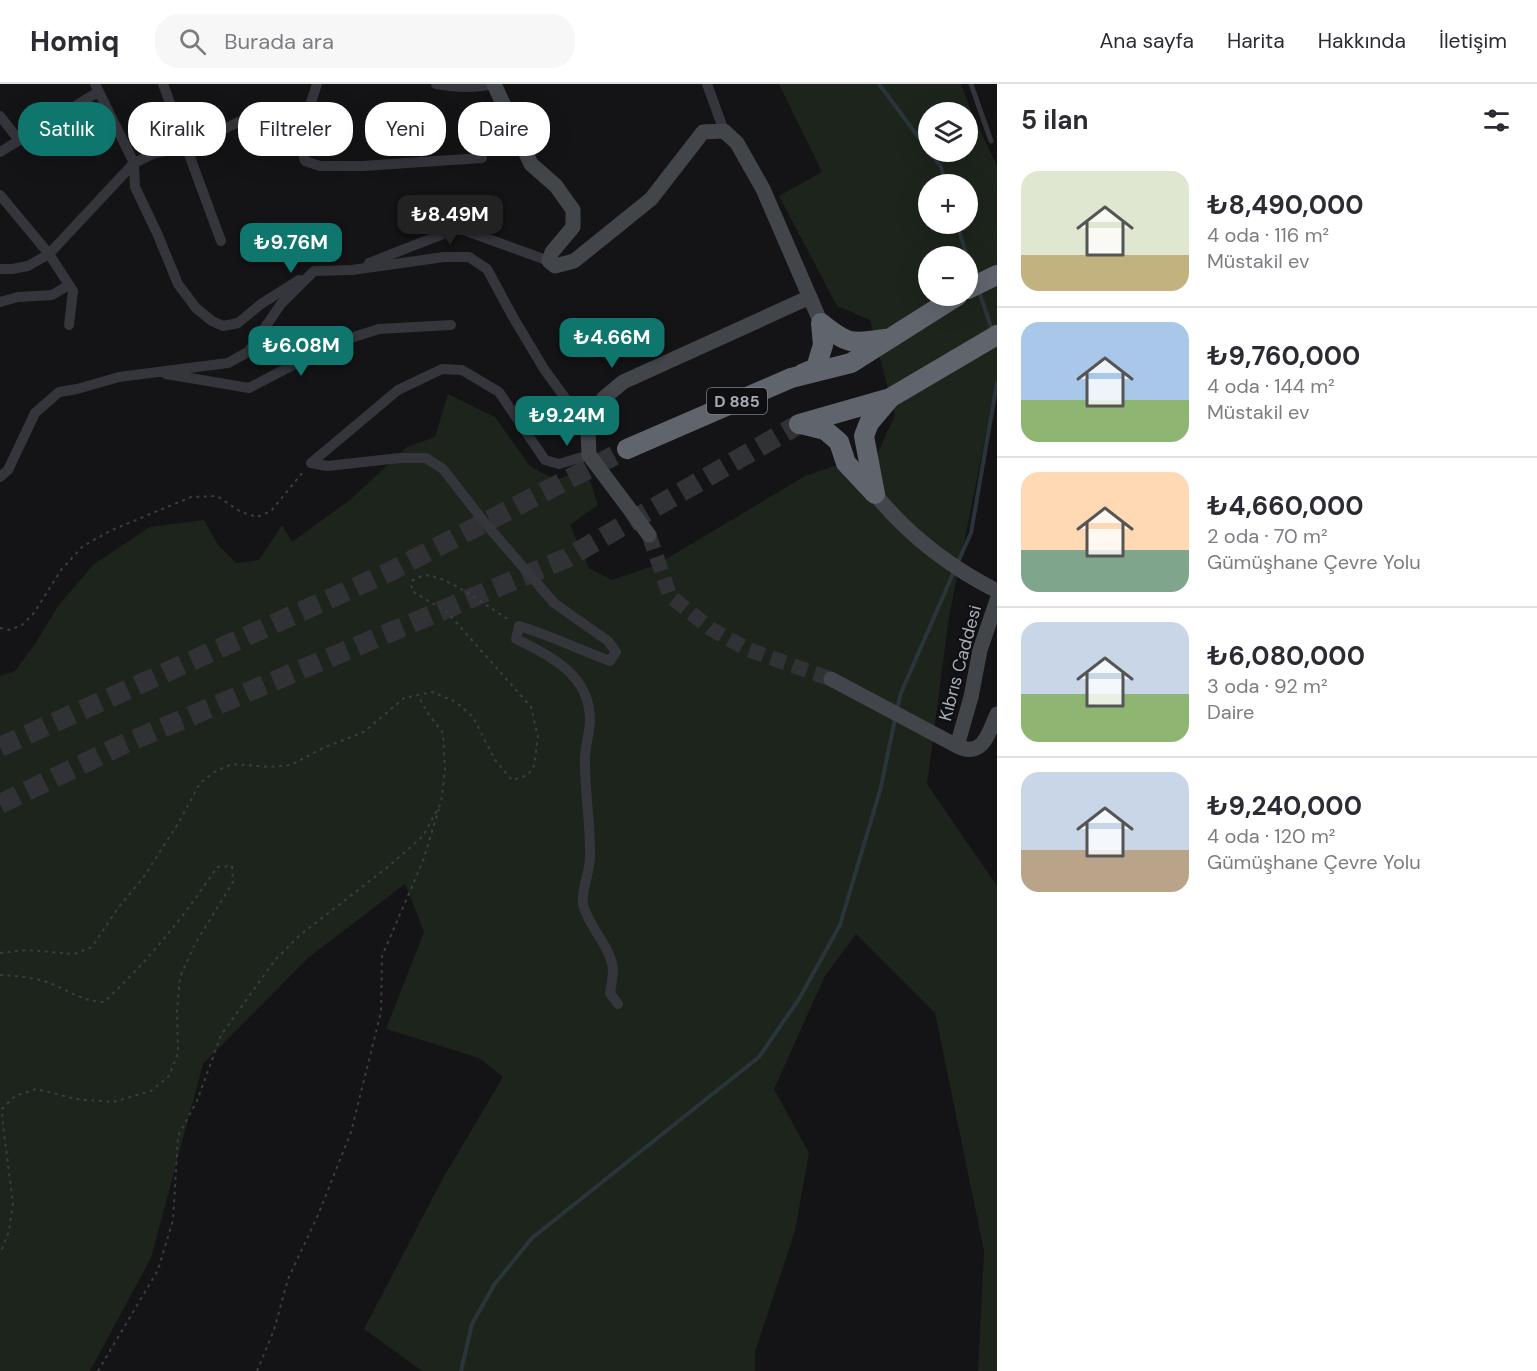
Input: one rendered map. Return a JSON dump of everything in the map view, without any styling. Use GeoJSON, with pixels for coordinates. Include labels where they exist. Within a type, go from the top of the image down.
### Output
{"type":"FeatureCollection","features":[{"type":"Feature","properties":{"kind":"highway"},"geometry":{"type":"LineString","coordinates":[[978,284],[997,275]]}},
{"type":"Feature","properties":{"kind":"highway","name":"D 885"},"geometry":{"type":"LineString","coordinates":[[627,449],[791,378],[851,363],[942,306]]}},
{"type":"Feature","properties":{"kind":"highway"},"geometry":{"type":"LineString","coordinates":[[821,322],[836,335],[854,343],[891,339]]}},
{"type":"Feature","properties":{"kind":"highway"},"geometry":{"type":"LineString","coordinates":[[791,378],[816,368],[823,345],[821,322]]}},
{"type":"Feature","properties":{"kind":"highway"},"geometry":{"type":"LineString","coordinates":[[875,494],[846,463],[839,442],[825,430],[799,424],[890,399],[997,335]]}},
{"type":"Feature","properties":{"kind":"highway"},"geometry":{"type":"LineString","coordinates":[[875,494],[864,436],[869,423],[890,399]]}},
{"type":"Feature","properties":{"kind":"street"},"geometry":{"type":"LineString","coordinates":[[163,84],[170,102]]}},
{"type":"Feature","properties":{"kind":"street"},"geometry":{"type":"LineString","coordinates":[[311,102],[317,84]]}},
{"type":"Feature","properties":{"kind":"street"},"geometry":{"type":"LineString","coordinates":[[436,84],[463,88],[479,88],[493,84],[531,164],[556,186],[573,210],[573,227],[552,252],[549,261]]}},
{"type":"Feature","properties":{"kind":"street"},"geometry":{"type":"LineString","coordinates":[[707,84],[724,131],[737,143],[763,189],[821,322]]}},
{"type":"Feature","properties":{"kind":"street"},"geometry":{"type":"LineString","coordinates":[[75,102],[96,88],[134,163],[135,187],[178,284],[195,308],[212,321],[223,326],[238,323],[261,304],[314,271],[352,270],[444,257],[469,257],[487,269],[544,369],[574,410]]}},
{"type":"Feature","properties":{"kind":"street"},"geometry":{"type":"LineString","coordinates":[[0,116],[18,139]]}},
{"type":"Feature","properties":{"kind":"street"},"geometry":{"type":"LineString","coordinates":[[352,270],[448,231],[461,229],[549,261],[555,266],[574,261],[651,199],[703,132],[724,131]]}},
{"type":"Feature","properties":{"kind":"street"},"geometry":{"type":"LineString","coordinates":[[0,152],[18,141]]}},
{"type":"Feature","properties":{"kind":"street"},"geometry":{"type":"LineString","coordinates":[[0,269],[27,266],[49,254],[134,163],[149,156]]}},
{"type":"Feature","properties":{"kind":"street"},"geometry":{"type":"LineString","coordinates":[[189,156],[221,241]]}},
{"type":"Feature","properties":{"kind":"street"},"geometry":{"type":"LineString","coordinates":[[304,156],[305,161],[320,166],[363,166],[482,158]]}},
{"type":"Feature","properties":{"kind":"street"},"geometry":{"type":"LineString","coordinates":[[0,195],[49,254],[73,291],[69,325]]}},
{"type":"Feature","properties":{"kind":"street"},"geometry":{"type":"LineString","coordinates":[[0,477],[8,470],[35,413],[59,392],[153,372],[228,363],[248,352],[281,304],[314,271]]}},
{"type":"Feature","properties":{"kind":"street"},"geometry":{"type":"LineString","coordinates":[[0,302],[18,297],[52,296],[69,285]]}},
{"type":"Feature","properties":{"kind":"street"},"geometry":{"type":"LineString","coordinates":[[649,535],[589,456],[588,430],[595,411],[604,398],[623,382],[810,297]]}},
{"type":"Feature","properties":{"kind":"street"},"geometry":{"type":"LineString","coordinates":[[153,372],[249,388],[335,343],[368,332],[408,326],[451,325]]}},
{"type":"Feature","properties":{"kind":"street"},"geometry":{"type":"LineString","coordinates":[[311,463],[398,390],[442,369],[462,370],[499,392],[545,460],[559,464],[589,456]]}},
{"type":"Feature","properties":{"kind":"street"},"geometry":{"type":"LineString","coordinates":[[311,463],[327,466],[400,458],[426,458],[443,469],[485,523],[554,603],[608,641],[616,652],[610,660],[579,651],[542,633],[519,626],[516,639],[543,652],[569,672],[585,692],[590,721],[584,760],[591,825],[590,863],[583,902],[588,922],[603,944],[614,969],[610,993],[618,1004]]}},
{"type":"Feature","properties":{"kind":"street"},"geometry":{"type":"LineString","coordinates":[[875,494],[911,534],[951,564],[990,587]]}},
{"type":"Feature","properties":{"kind":"street","name":"Kıbrıs Caddesi"},"geometry":{"type":"LineString","coordinates":[[997,600],[980,650],[971,697],[953,744],[969,750],[978,748],[983,744],[997,714]]}},
{"type":"Feature","properties":{"kind":"street"},"geometry":{"type":"LineString","coordinates":[[831,679],[953,744]]}},
{"type":"Feature","properties":{"kind":"lane"},"geometry":{"type":"LineString","coordinates":[[971,84],[991,141]]}},
{"type":"Feature","properties":{"kind":"path"},"geometry":{"type":"LineString","coordinates":[[0,628],[9,630],[22,625],[34,613],[61,570],[83,546],[112,530],[191,496],[217,496],[241,512],[256,517],[271,511],[311,463]]}},
{"type":"Feature","properties":{"kind":"path"},"geometry":{"type":"LineString","coordinates":[[0,953],[27,950],[74,954],[92,947],[118,908],[143,878],[179,822],[200,783],[216,771],[232,764],[270,767],[291,765],[323,748],[364,732],[404,698],[432,692],[456,702],[473,717],[495,760],[513,780],[528,775],[534,765],[538,737],[531,707],[447,612],[412,591],[411,582],[417,577],[430,576],[449,583],[519,626]]}},
{"type":"Feature","properties":{"kind":"path"},"geometry":{"type":"LineString","coordinates":[[257,1371],[274,1330],[288,1279],[318,1215],[351,1132],[381,1012],[382,956],[423,861],[441,803],[446,770],[443,734],[418,695]]}},
{"type":"Feature","properties":{"kind":"path"},"geometry":{"type":"LineString","coordinates":[[98,1371],[158,1270],[173,1220],[178,1136],[197,1101],[221,1035],[275,960],[300,935],[389,866],[423,836],[441,803]]}},
{"type":"Feature","properties":{"kind":"path"},"geometry":{"type":"LineString","coordinates":[[0,975],[19,976],[45,982],[91,1002],[104,1002],[146,959],[196,899],[217,867],[232,866],[233,882],[195,944],[180,977],[177,1010],[178,1053],[170,1076],[151,1091],[113,1101],[76,1099],[36,1089],[15,1096],[2,1109],[14,1203],[9,1231],[0,1254]]}},
{"type":"Feature","properties":{"kind":"shaded area"},"geometry":{"type":"Polygon","coordinates":[[[779,84],[961,84],[968,102],[918,102],[918,162],[978,162],[978,126],[997,166],[997,380],[949,617],[927,784],[997,886],[997,1371],[978,1371],[984,1251],[935,1013],[856,934],[825,976],[774,1089],[809,1153],[795,1231],[755,1352],[755,1371],[422,1371],[364,1329],[443,1178],[503,1077],[479,1058],[386,1029],[424,932],[405,884],[309,957],[203,1064],[151,1258],[90,1371],[0,1371],[0,676],[15,671],[58,606],[94,564],[150,527],[204,520],[218,545],[236,563],[259,560],[282,525],[292,542],[351,499],[407,447],[435,437],[448,394],[495,417],[530,466],[555,480],[586,469],[598,505],[570,525],[589,568],[612,580],[656,565],[805,476],[838,465],[871,467],[895,416],[870,320],[837,306],[779,196],[822,172],[779,84]]]}},
{"type":"Feature","properties":{"kind":"waterway"},"geometry":{"type":"LineString","coordinates":[[879,84],[918,137]]}},
{"type":"Feature","properties":{"kind":"waterway"},"geometry":{"type":"LineString","coordinates":[[937,162],[943,174]]}},
{"type":"Feature","properties":{"kind":"waterway"},"geometry":{"type":"LineString","coordinates":[[960,234],[964,246]]}},
{"type":"Feature","properties":{"kind":"waterway"},"geometry":{"type":"LineString","coordinates":[[979,291],[992,330]]}},
{"type":"Feature","properties":{"kind":"waterway"},"geometry":{"type":"LineString","coordinates":[[958,562],[971,533],[997,383]]}},
{"type":"Feature","properties":{"kind":"waterway"},"geometry":{"type":"LineString","coordinates":[[897,709],[901,693],[955,569]]}},
{"type":"Feature","properties":{"kind":"waterway"},"geometry":{"type":"LineString","coordinates":[[461,1371],[472,1324],[494,1285],[532,1238],[759,1057],[799,999],[840,925],[881,787],[895,719]]}},
{"type":"Feature","properties":{"kind":"tunnel"},"geometry":{"type":"LineString","coordinates":[[0,804],[124,744],[567,558],[799,424]]}},
{"type":"Feature","properties":{"kind":"tunnel"},"geometry":{"type":"LineString","coordinates":[[0,747],[389,572],[627,449]]}},
{"type":"Feature","properties":{"kind":"tunnel"},"geometry":{"type":"LineString","coordinates":[[649,535],[670,596],[711,629],[749,650],[831,679]]}}]}
